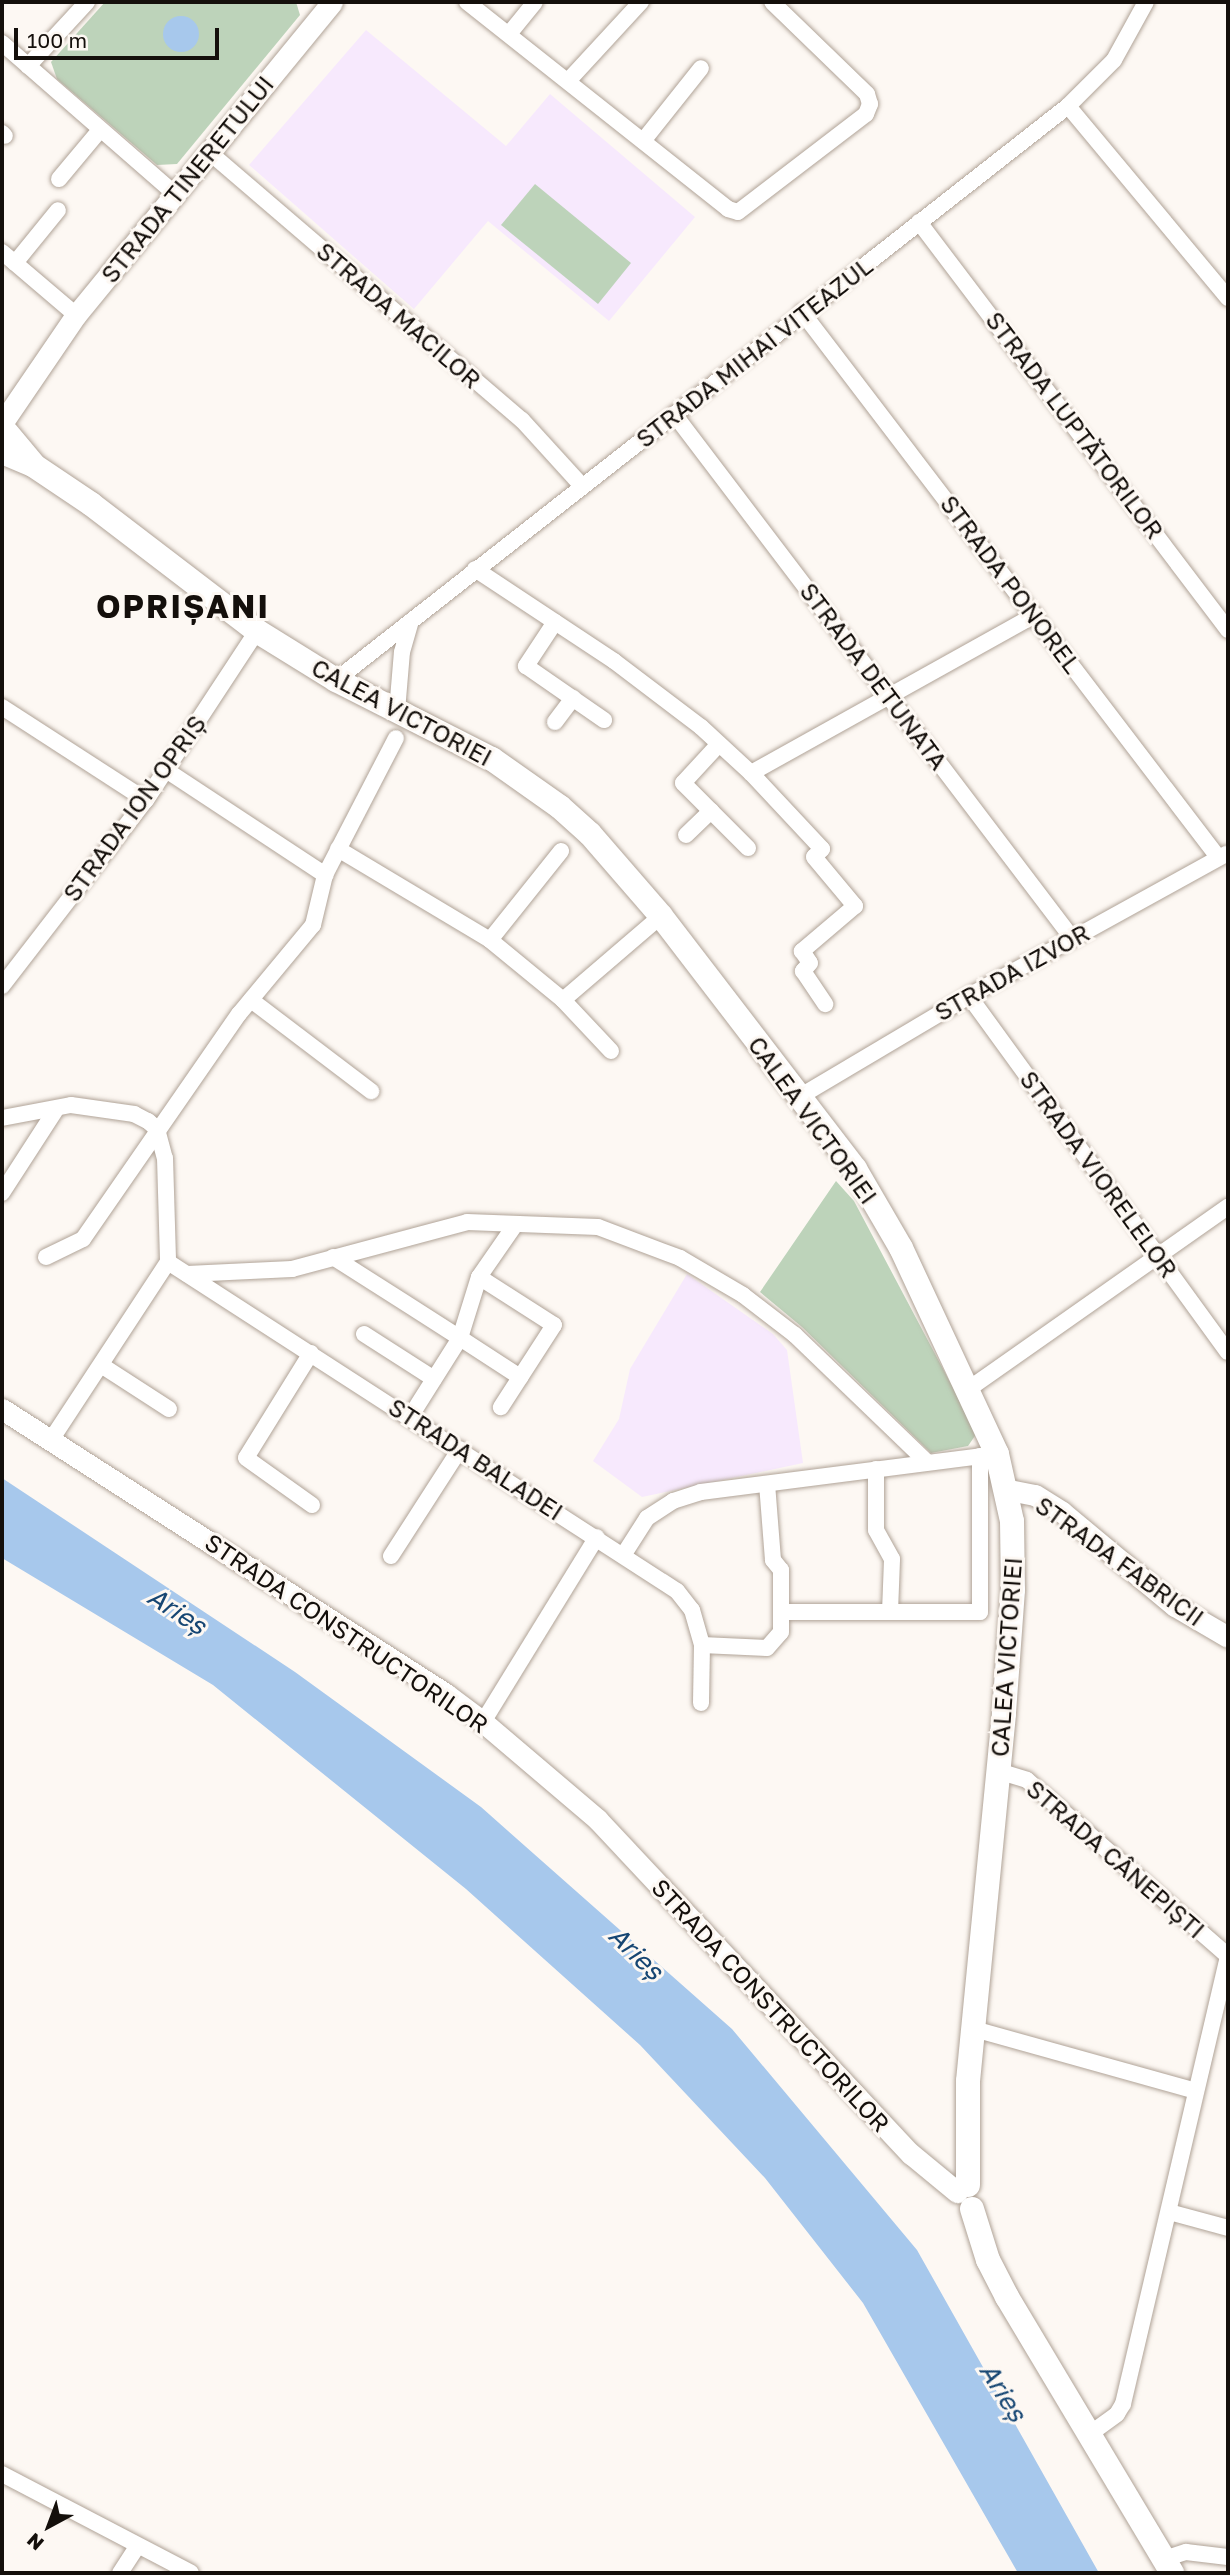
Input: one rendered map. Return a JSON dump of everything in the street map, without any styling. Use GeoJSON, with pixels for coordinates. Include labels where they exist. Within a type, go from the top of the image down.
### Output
{"type":"FeatureCollection","features":[{"type":"Feature","properties":{"kind":"main road","name":"CALEA VICTORIEI"},"geometry":{"type":"LineString","coordinates":[[3,427],[33,465],[257,631],[336,680],[492,759],[560,807],[590,834],[661,916],[855,1169],[881,1214],[970,1388],[988,1455],[1009,1490],[1013,1590],[974,2029],[966,2134],[966,2195],[988,2260],[1087,2436],[1168,2566]]}},
{"type":"Feature","properties":{"kind":"street"},"geometry":{"type":"LineString","coordinates":[[28,66],[88,2]]}},
{"type":"Feature","properties":{"kind":"street"},"geometry":{"type":"LineString","coordinates":[[467,2],[738,212],[866,114],[866,94],[772,2]]}},
{"type":"Feature","properties":{"kind":"street"},"geometry":{"type":"LineString","coordinates":[[509,34],[535,2]]}},
{"type":"Feature","properties":{"kind":"street"},"geometry":{"type":"LineString","coordinates":[[568,81],[640,2]]}},
{"type":"Feature","properties":{"kind":"street","name":"STRADA MIHAI VITEAZUL"},"geometry":{"type":"LineString","coordinates":[[336,680],[1068,106],[1114,60],[1146,2]]}},
{"type":"Feature","properties":{"kind":"street","name":"STRADA TINERETULUI"},"geometry":{"type":"LineString","coordinates":[[3,427],[43,358],[326,4]]}},
{"type":"Feature","properties":{"kind":"street"},"geometry":{"type":"LineString","coordinates":[[2,43],[175,194]]}},
{"type":"Feature","properties":{"kind":"street"},"geometry":{"type":"LineString","coordinates":[[643,141],[701,68]]}},
{"type":"Feature","properties":{"kind":"street"},"geometry":{"type":"LineString","coordinates":[[1068,106],[1228,298]]}},
{"type":"Feature","properties":{"kind":"street"},"geometry":{"type":"LineString","coordinates":[[59,179],[100,130]]}},
{"type":"Feature","properties":{"kind":"street","name":"STRADA MACILOR"},"geometry":{"type":"LineString","coordinates":[[209,152],[522,420],[582,486]]}},
{"type":"Feature","properties":{"kind":"street"},"geometry":{"type":"LineString","coordinates":[[58,210],[7,259],[76,315]]}},
{"type":"Feature","properties":{"kind":"street","name":"STRADA LUPTĂTORILOR"},"geometry":{"type":"LineString","coordinates":[[919,222],[1228,630]]}},
{"type":"Feature","properties":{"kind":"street","name":"STRADA PONOREL"},"geometry":{"type":"LineString","coordinates":[[802,312],[1223,855]]}},
{"type":"Feature","properties":{"kind":"street","name":"STRADA DETUNATA"},"geometry":{"type":"LineString","coordinates":[[674,414],[1072,938]]}},
{"type":"Feature","properties":{"kind":"street"},"geometry":{"type":"LineString","coordinates":[[475,569],[614,661],[719,744],[751,773],[822,849],[814,857],[855,906],[802,951],[810,963],[803,971],[825,1004]]}},
{"type":"Feature","properties":{"kind":"street"},"geometry":{"type":"LineString","coordinates":[[751,773],[1035,615]]}},
{"type":"Feature","properties":{"kind":"street"},"geometry":{"type":"LineString","coordinates":[[397,711],[402,652],[411,620]]}},
{"type":"Feature","properties":{"kind":"street"},"geometry":{"type":"LineString","coordinates":[[555,622],[526,666],[604,720]]}},
{"type":"Feature","properties":{"kind":"street","name":"STRADA ION OPRIȘ"},"geometry":{"type":"LineString","coordinates":[[3,982],[146,800],[257,631]]}},
{"type":"Feature","properties":{"kind":"street"},"geometry":{"type":"LineString","coordinates":[[555,722],[572,698]]}},
{"type":"Feature","properties":{"kind":"street"},"geometry":{"type":"LineString","coordinates":[[2,707],[146,800]]}},
{"type":"Feature","properties":{"kind":"street"},"geometry":{"type":"LineString","coordinates":[[46,1257],[83,1239],[157,1129],[251,1000],[313,925],[324,875],[396,738]]}},
{"type":"Feature","properties":{"kind":"street"},"geometry":{"type":"LineString","coordinates":[[719,744],[683,783],[748,849]]}},
{"type":"Feature","properties":{"kind":"street"},"geometry":{"type":"LineString","coordinates":[[166,770],[324,875]]}},
{"type":"Feature","properties":{"kind":"street"},"geometry":{"type":"LineString","coordinates":[[686,835],[711,811]]}},
{"type":"Feature","properties":{"kind":"street"},"geometry":{"type":"LineString","coordinates":[[338,849],[490,940],[563,1000],[611,1051]]}},
{"type":"Feature","properties":{"kind":"street"},"geometry":{"type":"LineString","coordinates":[[490,940],[561,851]]}},
{"type":"Feature","properties":{"kind":"street","name":"STRADA IZVOR"},"geometry":{"type":"LineString","coordinates":[[799,1097],[969,996],[1223,855]]}},
{"type":"Feature","properties":{"kind":"street"},"geometry":{"type":"LineString","coordinates":[[563,1000],[661,916]]}},
{"type":"Feature","properties":{"kind":"street","name":"STRADA VIORELELOR"},"geometry":{"type":"LineString","coordinates":[[969,996],[1228,1352]]}},
{"type":"Feature","properties":{"kind":"street"},"geometry":{"type":"LineString","coordinates":[[251,1000],[371,1091]]}},
{"type":"Feature","properties":{"kind":"street"},"geometry":{"type":"LineString","coordinates":[[2,1118],[71,1105],[134,1114],[157,1129],[165,1158],[168,1262],[51,1440]]}},
{"type":"Feature","properties":{"kind":"street"},"geometry":{"type":"LineString","coordinates":[[2,1193],[57,1108]]}},
{"type":"Feature","properties":{"kind":"street"},"geometry":{"type":"LineString","coordinates":[[970,1388],[1228,1207]]}},
{"type":"Feature","properties":{"kind":"street"},"geometry":{"type":"LineString","coordinates":[[187,1274],[292,1269],[467,1222],[598,1227],[693,1265],[743,1295],[795,1335],[927,1462]]}},
{"type":"Feature","properties":{"kind":"street"},"geometry":{"type":"LineString","coordinates":[[410,1417],[460,1338],[479,1277],[515,1225]]}},
{"type":"Feature","properties":{"kind":"street"},"geometry":{"type":"LineString","coordinates":[[333,1257],[520,1377]]}},
{"type":"Feature","properties":{"kind":"street","name":"STRADA BALADEI"},"geometry":{"type":"LineString","coordinates":[[168,1262],[624,1554],[685,1599],[702,1646]]}},
{"type":"Feature","properties":{"kind":"street"},"geometry":{"type":"LineString","coordinates":[[479,1277],[554,1325],[502,1407]]}},
{"type":"Feature","properties":{"kind":"street"},"geometry":{"type":"LineString","coordinates":[[364,1334],[434,1379]]}},
{"type":"Feature","properties":{"kind":"street"},"geometry":{"type":"LineString","coordinates":[[311,1353],[246,1458],[312,1505]]}},
{"type":"Feature","properties":{"kind":"street"},"geometry":{"type":"LineString","coordinates":[[101,1366],[169,1409]]}},
{"type":"Feature","properties":{"kind":"street","name":"STRADA CONSTRUCTORILOR"},"geometry":{"type":"LineString","coordinates":[[2,1409],[483,1722],[598,1820],[911,2154],[966,2195]]}},
{"type":"Feature","properties":{"kind":"street"},"geometry":{"type":"LineString","coordinates":[[391,1556],[460,1449]]}},
{"type":"Feature","properties":{"kind":"street"},"geometry":{"type":"LineString","coordinates":[[624,1554],[647,1518],[673,1502],[702,1492],[988,1455],[980,1612],[783,1612]]}},
{"type":"Feature","properties":{"kind":"street"},"geometry":{"type":"LineString","coordinates":[[876,1469],[876,1530],[892,1559],[890,1612]]}},
{"type":"Feature","properties":{"kind":"street"},"geometry":{"type":"LineString","coordinates":[[701,1703],[702,1646],[767,1648],[781,1632],[781,1570],[773,1560],[767,1484]]}},
{"type":"Feature","properties":{"kind":"street","name":"STRADA FABRICII"},"geometry":{"type":"LineString","coordinates":[[1009,1490],[1035,1495],[1062,1512],[1175,1606],[1228,1637]]}},
{"type":"Feature","properties":{"kind":"street"},"geometry":{"type":"LineString","coordinates":[[483,1722],[597,1537]]}},
{"type":"Feature","properties":{"kind":"street","name":"STRADA CÂNEPIȘTI"},"geometry":{"type":"LineString","coordinates":[[998,1771],[1027,1780],[1228,1957]]}},
{"type":"Feature","properties":{"kind":"street"},"geometry":{"type":"LineString","coordinates":[[1087,2436],[1117,2414],[1123,2404],[1228,1957]]}},
{"type":"Feature","properties":{"kind":"street"},"geometry":{"type":"LineString","coordinates":[[974,2029],[1196,2091]]}},
{"type":"Feature","properties":{"kind":"street"},"geometry":{"type":"LineString","coordinates":[[1169,2212],[1228,2228]]}},
{"type":"Feature","properties":{"kind":"street"},"geometry":{"type":"LineString","coordinates":[[2,2474],[136,2548],[191,2573]]}},
{"type":"Feature","properties":{"kind":"street"},"geometry":{"type":"LineString","coordinates":[[120,2573],[136,2548]]}},
{"type":"Feature","properties":{"kind":"street"},"geometry":{"type":"LineString","coordinates":[[1168,2566],[1186,2552],[1228,2557]]}},
{"type":"Feature","properties":{"kind":"shaded area"},"geometry":{"type":"Polygon","coordinates":[[[366,30],[506,146],[550,94],[695,217],[609,321],[488,221],[414,309],[249,165],[366,30]]]}},
{"type":"Feature","properties":{"kind":"shaded area"},"geometry":{"type":"Polygon","coordinates":[[[687,1274],[773,1334],[787,1350],[803,1463],[642,1497],[593,1461],[619,1419],[630,1369],[687,1274]]]}},
{"type":"Feature","properties":{"kind":"green space"},"geometry":{"type":"Polygon","coordinates":[[[105,2],[296,2],[300,15],[177,164],[157,165],[57,79],[51,62],[105,2]]]}},
{"type":"Feature","properties":{"kind":"green space"},"geometry":{"type":"Polygon","coordinates":[[[535,184],[631,263],[598,304],[501,225],[535,184]]]}},
{"type":"Feature","properties":{"kind":"green space"},"geometry":{"type":"Polygon","coordinates":[[[836,1181],[854,1201],[977,1433],[968,1446],[931,1453],[802,1327],[760,1292],[836,1181]]]}},
{"type":"Feature","properties":{"kind":"water"},"geometry":{"type":"Polygon","coordinates":[[[181,16],[194,21],[199,34],[194,47],[181,52],[168,47],[163,34],[168,21],[181,16]]]}},
{"type":"Feature","properties":{"kind":"water","name":"Arieș"},"geometry":{"type":"Polygon","coordinates":[[[2,1478],[295,1672],[481,1807],[732,2029],[917,2250],[1099,2573],[1018,2573],[863,2303],[765,2178],[640,2045],[466,1889],[213,1685],[2,1558],[2,1478]]]}},
{"type":"Feature","properties":{"kind":"district","name":"OPRIȘANI"},"geometry":{"type":"Point","coordinates":[183,606]}}]}
